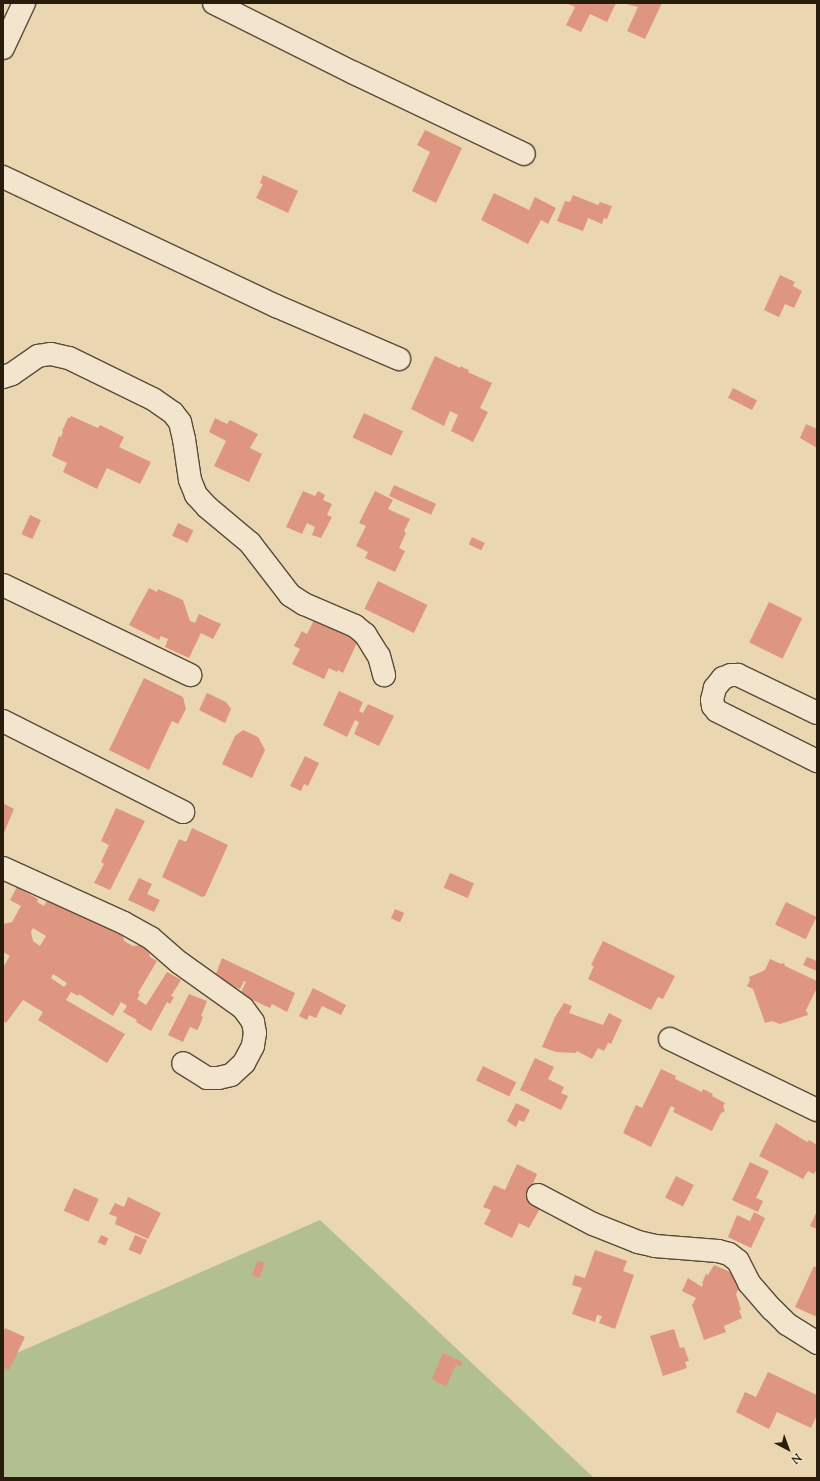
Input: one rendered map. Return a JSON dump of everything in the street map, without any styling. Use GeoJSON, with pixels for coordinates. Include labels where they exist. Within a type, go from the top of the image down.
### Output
{"type":"FeatureCollection","features":[{"type":"Feature","properties":{"kind":"street"},"geometry":{"type":"LineString","coordinates":[[3,48],[24,3]]}},
{"type":"Feature","properties":{"kind":"street"},"geometry":{"type":"LineString","coordinates":[[214,3],[354,73],[524,154]]}},
{"type":"Feature","properties":{"kind":"street"},"geometry":{"type":"LineString","coordinates":[[3,177],[268,303],[399,360]]}},
{"type":"Feature","properties":{"kind":"street"},"geometry":{"type":"LineString","coordinates":[[3,377],[12,374],[38,356],[51,354],[57,355],[69,358],[146,396],[172,412],[180,422],[190,480],[196,495],[207,507],[250,543],[290,595],[304,604],[355,626],[365,634],[378,656],[384,675]]}},
{"type":"Feature","properties":{"kind":"street"},"geometry":{"type":"LineString","coordinates":[[3,585],[190,675]]}},
{"type":"Feature","properties":{"kind":"street"},"geometry":{"type":"LineString","coordinates":[[817,713],[738,675],[731,675],[723,678],[715,688],[712,700],[713,706],[717,711],[817,761]]}},
{"type":"Feature","properties":{"kind":"street"},"geometry":{"type":"LineString","coordinates":[[3,721],[183,812]]}},
{"type":"Feature","properties":{"kind":"street"},"geometry":{"type":"LineString","coordinates":[[3,868],[124,923],[152,938],[180,963],[243,1008],[253,1022],[255,1032],[253,1046],[244,1063],[231,1075],[218,1078],[207,1078],[183,1063]]}},
{"type":"Feature","properties":{"kind":"street"},"geometry":{"type":"LineString","coordinates":[[670,1039],[817,1110]]}},
{"type":"Feature","properties":{"kind":"street"},"geometry":{"type":"LineString","coordinates":[[538,1195],[593,1224],[638,1242],[655,1246],[707,1250],[729,1254],[738,1261],[749,1283],[772,1309],[787,1324],[817,1344]]}},
{"type":"Feature","properties":{"kind":"green space"},"geometry":{"type":"Polygon","coordinates":[[[320,1220],[594,1478],[3,1478],[3,1359],[320,1220]]]}},
{"type":"Feature","properties":{"kind":"building"},"geometry":{"type":"Polygon","coordinates":[[[566,3],[616,3],[607,22],[590,14],[581,32],[566,25],[575,7],[566,3]]]}},
{"type":"Feature","properties":{"kind":"building"},"geometry":{"type":"Polygon","coordinates":[[[623,3],[662,3],[645,39],[627,31],[638,7],[623,3]]]}},
{"type":"Feature","properties":{"kind":"building"},"geometry":{"type":"Polygon","coordinates":[[[425,130],[462,148],[436,203],[412,191],[430,152],[417,145],[425,130]]]}},
{"type":"Feature","properties":{"kind":"building"},"geometry":{"type":"Polygon","coordinates":[[[263,175],[298,191],[288,213],[256,198],[263,184],[260,183],[263,175]]]}},
{"type":"Feature","properties":{"kind":"building"},"geometry":{"type":"Polygon","coordinates":[[[494,193],[529,210],[535,197],[556,208],[548,224],[541,220],[528,244],[481,220],[494,193]]]}},
{"type":"Feature","properties":{"kind":"building"},"geometry":{"type":"Polygon","coordinates":[[[573,195],[598,205],[600,202],[612,206],[607,219],[604,218],[602,224],[588,218],[583,231],[557,221],[565,201],[570,202],[573,195]]]}},
{"type":"Feature","properties":{"kind":"building"},"geometry":{"type":"Polygon","coordinates":[[[780,275],[795,282],[793,286],[802,291],[794,308],[785,304],[779,317],[764,310],[780,275]]]}},
{"type":"Feature","properties":{"kind":"building"},"geometry":{"type":"Polygon","coordinates":[[[435,356],[460,368],[461,366],[469,370],[468,372],[492,383],[480,408],[488,412],[473,442],[451,431],[458,415],[450,411],[444,426],[411,409],[435,356]]]}},
{"type":"Feature","properties":{"kind":"building"},"geometry":{"type":"Polygon","coordinates":[[[733,388],[757,400],[752,410],[728,398],[733,388]]]}},
{"type":"Feature","properties":{"kind":"building"},"geometry":{"type":"Polygon","coordinates":[[[364,413],[403,431],[392,456],[353,437],[364,413]]]}},
{"type":"Feature","properties":{"kind":"building"},"geometry":{"type":"Polygon","coordinates":[[[71,416],[98,428],[100,425],[124,437],[119,447],[151,462],[140,484],[107,468],[97,489],[63,472],[67,463],[52,456],[59,436],[61,437],[68,418],[71,416]]]}},
{"type":"Feature","properties":{"kind":"building"},"geometry":{"type":"Polygon","coordinates":[[[215,418],[227,424],[230,420],[258,434],[250,448],[262,454],[249,482],[214,466],[226,441],[209,432],[215,418]]]}},
{"type":"Feature","properties":{"kind":"building"},"geometry":{"type":"Polygon","coordinates":[[[806,424],[817,429],[817,448],[800,438],[806,424]]]}},
{"type":"Feature","properties":{"kind":"building"},"geometry":{"type":"Polygon","coordinates":[[[394,485],[436,504],[431,515],[389,496],[394,485]]]}},
{"type":"Feature","properties":{"kind":"building"},"geometry":{"type":"Polygon","coordinates":[[[303,491],[315,496],[318,491],[325,495],[323,500],[332,504],[327,515],[332,517],[321,538],[312,535],[315,527],[307,523],[302,534],[286,527],[303,491]]]}},
{"type":"Feature","properties":{"kind":"building"},"geometry":{"type":"Polygon","coordinates":[[[375,491],[393,500],[388,509],[410,519],[404,531],[406,533],[399,548],[405,551],[395,572],[365,558],[368,552],[356,546],[366,526],[359,523],[375,491]]]}},
{"type":"Feature","properties":{"kind":"building"},"geometry":{"type":"Polygon","coordinates":[[[30,515],[41,520],[32,539],[21,534],[30,515]]]}},
{"type":"Feature","properties":{"kind":"building"},"geometry":{"type":"Polygon","coordinates":[[[178,523],[193,530],[187,543],[172,536],[178,523]]]}},
{"type":"Feature","properties":{"kind":"building"},"geometry":{"type":"Polygon","coordinates":[[[472,537],[485,543],[481,550],[469,544],[472,537]]]}},
{"type":"Feature","properties":{"kind":"building"},"geometry":{"type":"Polygon","coordinates":[[[378,581],[427,605],[414,633],[364,609],[378,581]]]}},
{"type":"Feature","properties":{"kind":"building"},"geometry":{"type":"Polygon","coordinates":[[[149,588],[157,592],[158,589],[183,600],[190,621],[195,623],[199,614],[221,624],[213,639],[201,633],[189,658],[165,647],[168,639],[161,636],[159,640],[129,625],[149,588]]]}},
{"type":"Feature","properties":{"kind":"building"},"geometry":{"type":"Polygon","coordinates":[[[769,602],[802,618],[783,659],[749,642],[769,602]]]}},
{"type":"Feature","properties":{"kind":"building"},"geometry":{"type":"Polygon","coordinates":[[[314,620],[333,629],[337,623],[361,634],[343,673],[329,668],[324,679],[292,664],[300,649],[294,646],[302,631],[307,634],[314,620]]]}},
{"type":"Feature","properties":{"kind":"building"},"geometry":{"type":"Polygon","coordinates":[[[144,678],[183,697],[186,709],[178,724],[172,721],[149,770],[109,750],[144,678]]]}},
{"type":"Feature","properties":{"kind":"building"},"geometry":{"type":"Polygon","coordinates":[[[339,691],[363,702],[359,711],[363,713],[368,704],[394,716],[379,746],[354,734],[359,722],[355,720],[347,737],[323,725],[339,691]]]}},
{"type":"Feature","properties":{"kind":"building"},"geometry":{"type":"Polygon","coordinates":[[[207,693],[226,702],[231,709],[225,723],[199,710],[207,693]]]}},
{"type":"Feature","properties":{"kind":"building"},"geometry":{"type":"Polygon","coordinates":[[[243,730],[258,737],[265,750],[252,778],[222,764],[235,736],[243,730]]]}},
{"type":"Feature","properties":{"kind":"building"},"geometry":{"type":"Polygon","coordinates":[[[305,756],[319,763],[308,786],[304,784],[301,791],[290,786],[305,756]]]}},
{"type":"Feature","properties":{"kind":"building"},"geometry":{"type":"Polygon","coordinates":[[[3,803],[14,809],[3,835],[3,803]]]}},
{"type":"Feature","properties":{"kind":"building"},"geometry":{"type":"Polygon","coordinates":[[[116,808],[145,821],[110,890],[94,883],[104,864],[101,862],[109,845],[101,841],[116,808]]]}},
{"type":"Feature","properties":{"kind":"building"},"geometry":{"type":"Polygon","coordinates":[[[192,828],[228,845],[205,896],[202,897],[162,877],[179,839],[186,842],[192,828]]]}},
{"type":"Feature","properties":{"kind":"building"},"geometry":{"type":"Polygon","coordinates":[[[450,873],[474,883],[468,898],[444,888],[450,873]]]}},
{"type":"Feature","properties":{"kind":"building"},"geometry":{"type":"Polygon","coordinates":[[[139,878],[152,884],[147,894],[160,900],[154,912],[128,900],[139,878]]]}},
{"type":"Feature","properties":{"kind":"building"},"geometry":{"type":"Polygon","coordinates":[[[17,887],[38,899],[37,902],[44,906],[50,896],[122,932],[124,941],[133,946],[142,945],[148,949],[150,957],[157,961],[138,993],[140,995],[137,999],[146,1005],[167,972],[181,980],[171,996],[174,997],[170,1004],[167,1002],[151,1031],[136,1022],[137,1020],[123,1012],[127,1006],[121,1002],[113,1016],[79,994],[78,996],[71,992],[66,1000],[125,1034],[107,1063],[38,1020],[43,1012],[23,1000],[6,1023],[3,1021],[3,967],[10,956],[3,952],[3,924],[12,922],[21,906],[10,900],[17,887]],[[33,928],[31,932],[33,941],[40,946],[46,936],[33,928]],[[53,974],[51,978],[64,987],[67,983],[53,974]]]}},
{"type":"Feature","properties":{"kind":"building"},"geometry":{"type":"Polygon","coordinates":[[[786,902],[817,917],[806,939],[775,924],[786,902]]]}},
{"type":"Feature","properties":{"kind":"building"},"geometry":{"type":"Polygon","coordinates":[[[395,909],[404,913],[400,922],[391,918],[395,909]]]}},
{"type":"Feature","properties":{"kind":"building"},"geometry":{"type":"Polygon","coordinates":[[[603,941],[675,976],[663,999],[658,997],[651,1010],[588,979],[594,966],[591,965],[603,941]]]}},
{"type":"Feature","properties":{"kind":"building"},"geometry":{"type":"Polygon","coordinates":[[[807,957],[817,961],[817,971],[803,965],[807,957]]]}},
{"type":"Feature","properties":{"kind":"building"},"geometry":{"type":"Polygon","coordinates":[[[222,958],[295,993],[287,1012],[272,1004],[270,1008],[240,994],[246,982],[244,981],[240,989],[214,979],[222,958]]]}},
{"type":"Feature","properties":{"kind":"building"},"geometry":{"type":"Polygon","coordinates":[[[770,959],[781,964],[784,963],[785,966],[817,981],[817,988],[806,1010],[808,1015],[780,1024],[772,1021],[765,1023],[753,989],[747,986],[750,980],[749,977],[765,970],[770,959]]]}},
{"type":"Feature","properties":{"kind":"building"},"geometry":{"type":"Polygon","coordinates":[[[313,988],[346,1005],[341,1015],[322,1006],[316,1018],[309,1015],[307,1020],[299,1016],[313,988]]]}},
{"type":"Feature","properties":{"kind":"building"},"geometry":{"type":"Polygon","coordinates":[[[189,994],[207,1001],[201,1016],[203,1017],[199,1027],[197,1030],[190,1027],[183,1042],[168,1035],[189,994]]]}},
{"type":"Feature","properties":{"kind":"building"},"geometry":{"type":"Polygon","coordinates":[[[564,1003],[572,1006],[569,1013],[603,1025],[609,1013],[622,1020],[611,1044],[608,1043],[604,1051],[598,1048],[592,1059],[577,1051],[576,1053],[556,1052],[542,1047],[555,1017],[564,1003]]]}},
{"type":"Feature","properties":{"kind":"building"},"geometry":{"type":"Polygon","coordinates":[[[535,1058],[554,1067],[548,1079],[564,1087],[561,1093],[568,1096],[561,1110],[520,1090],[535,1058]]]}},
{"type":"Feature","properties":{"kind":"building"},"geometry":{"type":"Polygon","coordinates":[[[483,1066],[516,1082],[509,1097],[476,1080],[483,1066]]]}},
{"type":"Feature","properties":{"kind":"building"},"geometry":{"type":"Polygon","coordinates":[[[661,1069],[676,1076],[675,1079],[702,1092],[703,1089],[713,1094],[712,1096],[725,1103],[723,1107],[725,1111],[721,1113],[712,1131],[673,1112],[675,1108],[671,1106],[651,1147],[623,1133],[636,1105],[642,1108],[661,1069]]]}},
{"type":"Feature","properties":{"kind":"building"},"geometry":{"type":"Polygon","coordinates":[[[516,1103],[530,1110],[524,1122],[519,1120],[516,1127],[507,1121],[516,1103]]]}},
{"type":"Feature","properties":{"kind":"building"},"geometry":{"type":"Polygon","coordinates":[[[776,1123],[807,1142],[809,1140],[817,1145],[817,1169],[814,1174],[808,1171],[803,1179],[759,1156],[776,1123]]]}},
{"type":"Feature","properties":{"kind":"building"},"geometry":{"type":"Polygon","coordinates":[[[750,1162],[769,1171],[756,1198],[763,1201],[758,1212],[732,1200],[750,1162]]]}},
{"type":"Feature","properties":{"kind":"building"},"geometry":{"type":"Polygon","coordinates":[[[517,1164],[537,1174],[527,1198],[542,1205],[529,1228],[519,1223],[512,1238],[484,1224],[491,1210],[483,1207],[494,1185],[505,1190],[517,1164]]]}},
{"type":"Feature","properties":{"kind":"building"},"geometry":{"type":"Polygon","coordinates":[[[676,1176],[694,1185],[683,1206],[665,1197],[676,1176]]]}},
{"type":"Feature","properties":{"kind":"building"},"geometry":{"type":"Polygon","coordinates":[[[74,1188],[99,1199],[88,1222],[64,1211],[74,1188]]]}},
{"type":"Feature","properties":{"kind":"building"},"geometry":{"type":"Polygon","coordinates":[[[128,1197],[161,1213],[148,1239],[115,1224],[117,1217],[109,1214],[115,1203],[124,1207],[128,1197]]]}},
{"type":"Feature","properties":{"kind":"building"},"geometry":{"type":"Polygon","coordinates":[[[817,1211],[817,1229],[810,1226],[817,1211]]]}},
{"type":"Feature","properties":{"kind":"building"},"geometry":{"type":"Polygon","coordinates":[[[754,1212],[765,1218],[751,1248],[728,1237],[737,1215],[750,1221],[754,1212]]]}},
{"type":"Feature","properties":{"kind":"building"},"geometry":{"type":"Polygon","coordinates":[[[101,1235],[108,1238],[105,1245],[98,1242],[101,1235]]]}},
{"type":"Feature","properties":{"kind":"building"},"geometry":{"type":"Polygon","coordinates":[[[135,1235],[147,1240],[141,1255],[129,1250],[135,1235]]]}},
{"type":"Feature","properties":{"kind":"building"},"geometry":{"type":"Polygon","coordinates":[[[595,1250],[627,1261],[623,1271],[634,1275],[615,1329],[599,1323],[602,1316],[597,1315],[595,1322],[572,1314],[582,1288],[572,1285],[575,1275],[585,1278],[595,1250]]]}},
{"type":"Feature","properties":{"kind":"building"},"geometry":{"type":"Polygon","coordinates":[[[258,1260],[265,1263],[259,1278],[252,1275],[258,1260]]]}},
{"type":"Feature","properties":{"kind":"building"},"geometry":{"type":"Polygon","coordinates":[[[714,1265],[744,1278],[736,1294],[742,1318],[724,1326],[726,1332],[704,1340],[692,1305],[696,1298],[682,1291],[688,1278],[702,1287],[706,1274],[708,1275],[714,1265]]]}},
{"type":"Feature","properties":{"kind":"building"},"geometry":{"type":"Polygon","coordinates":[[[814,1266],[817,1268],[817,1317],[795,1307],[814,1266]]]}},
{"type":"Feature","properties":{"kind":"building"},"geometry":{"type":"Polygon","coordinates":[[[5,1328],[25,1337],[9,1370],[3,1367],[3,1333],[5,1328]]]}},
{"type":"Feature","properties":{"kind":"building"},"geometry":{"type":"Polygon","coordinates":[[[674,1329],[680,1348],[684,1347],[689,1361],[685,1362],[687,1368],[663,1376],[650,1336],[674,1329]]]}},
{"type":"Feature","properties":{"kind":"building"},"geometry":{"type":"Polygon","coordinates":[[[443,1353],[463,1362],[461,1366],[456,1365],[446,1387],[432,1379],[443,1353]]]}},
{"type":"Feature","properties":{"kind":"building"},"geometry":{"type":"Polygon","coordinates":[[[768,1372],[817,1395],[817,1415],[811,1428],[777,1412],[769,1429],[736,1412],[745,1392],[756,1397],[768,1372]]]}}]}
